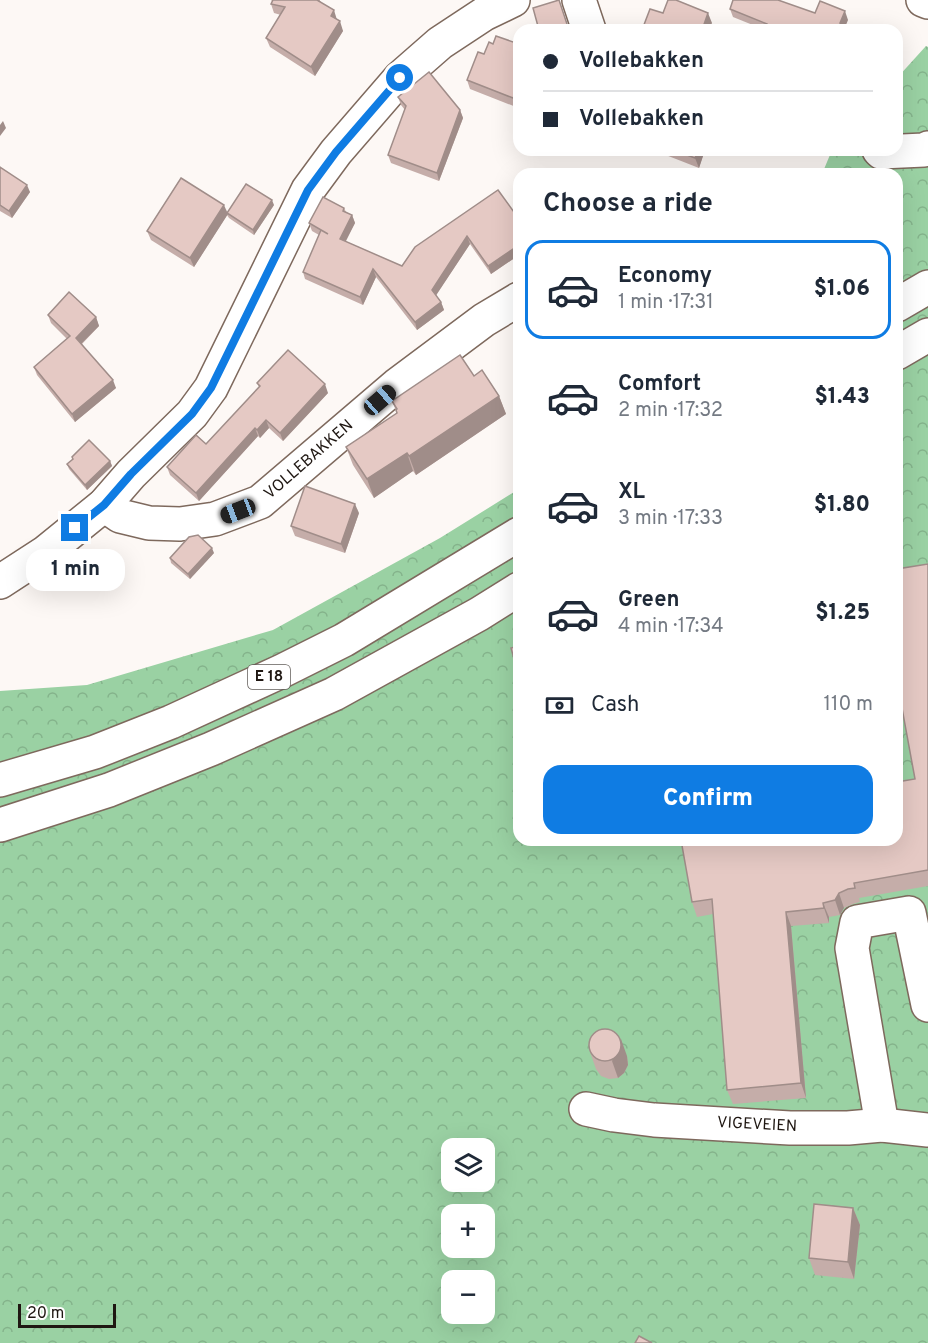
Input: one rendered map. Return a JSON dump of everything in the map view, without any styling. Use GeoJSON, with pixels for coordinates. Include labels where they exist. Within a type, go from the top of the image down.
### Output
{"type":"FeatureCollection","features":[{"type":"Feature","properties":{"kind":"main road"},"geometry":{"type":"LineString","coordinates":[[0,582],[46,552],[104,505],[131,474],[192,414],[211,388],[308,190],[336,152],[400,78],[440,43],[484,14],[513,0]]}},
{"type":"Feature","properties":{"kind":"main road"},"geometry":{"type":"LineString","coordinates":[[579,0],[586,24]]}},
{"type":"Feature","properties":{"kind":"main road"},"geometry":{"type":"LineString","coordinates":[[923,0],[928,2]]}},
{"type":"Feature","properties":{"kind":"main road"},"geometry":{"type":"LineString","coordinates":[[903,151],[924,150],[928,147]]}},
{"type":"Feature","properties":{"kind":"main road"},"geometry":{"type":"LineString","coordinates":[[903,301],[928,287]]}},
{"type":"Feature","properties":{"kind":"main road","name":"VOLLEBAKKEN"},"geometry":{"type":"LineString","coordinates":[[104,505],[120,516],[149,523],[180,524],[215,519],[260,502],[397,385],[484,320],[513,303]]}},
{"type":"Feature","properties":{"kind":"main road"},"geometry":{"type":"LineString","coordinates":[[903,350],[928,335]]}},
{"type":"Feature","properties":{"kind":"main road","name":"E 18"},"geometry":{"type":"LineString","coordinates":[[0,780],[95,752],[171,722],[282,671],[344,640],[513,538]]}},
{"type":"Feature","properties":{"kind":"main road","name":"E 18"},"geometry":{"type":"LineString","coordinates":[[0,825],[110,790],[211,749],[334,694],[513,593]]}},
{"type":"Feature","properties":{"kind":"main road"},"geometry":{"type":"LineString","coordinates":[[0,843],[110,790]]}},
{"type":"Feature","properties":{"kind":"main road"},"geometry":{"type":"LineString","coordinates":[[882,1125],[852,948],[857,922],[909,913],[928,1005]]}},
{"type":"Feature","properties":{"kind":"main road","name":"VIGEVEIEN"},"geometry":{"type":"LineString","coordinates":[[586,1108],[614,1115],[654,1120],[790,1128],[848,1128],[882,1125],[928,1130]]}},
{"type":"Feature","properties":{"kind":"green space"},"geometry":{"type":"Polygon","coordinates":[[[926,46],[928,47],[928,1343],[0,1343],[0,691],[87,685],[273,630],[440,538],[513,493],[513,846],[903,846],[903,168],[824,168],[830,156],[903,156],[903,71],[926,46]]]}},
{"type":"Feature","properties":{"kind":"building"},"geometry":{"type":"Polygon","coordinates":[[[273,0],[317,0],[334,10],[331,16],[340,21],[311,67],[266,38],[285,7],[271,4],[273,0]]]}},
{"type":"Feature","properties":{"kind":"building"},"geometry":{"type":"Polygon","coordinates":[[[559,0],[567,24],[537,24],[533,8],[559,0]]]}},
{"type":"Feature","properties":{"kind":"building"},"geometry":{"type":"Polygon","coordinates":[[[668,0],[676,0],[708,13],[704,24],[644,24],[650,9],[663,13],[668,0]]]}},
{"type":"Feature","properties":{"kind":"building"},"geometry":{"type":"Polygon","coordinates":[[[733,0],[778,0],[815,13],[820,1],[845,11],[840,23],[843,24],[767,24],[730,9],[733,0]]]}},
{"type":"Feature","properties":{"kind":"building"},"geometry":{"type":"Polygon","coordinates":[[[496,36],[513,42],[513,98],[467,80],[478,52],[484,54],[489,42],[493,44],[496,36]]]}},
{"type":"Feature","properties":{"kind":"building"},"geometry":{"type":"Polygon","coordinates":[[[429,72],[460,110],[437,173],[388,155],[406,106],[398,97],[429,72]]]}},
{"type":"Feature","properties":{"kind":"building"},"geometry":{"type":"Polygon","coordinates":[[[0,167],[27,185],[9,211],[0,205],[0,167]]]}},
{"type":"Feature","properties":{"kind":"building"},"geometry":{"type":"Polygon","coordinates":[[[181,178],[224,205],[190,258],[147,231],[181,178]]]}},
{"type":"Feature","properties":{"kind":"building"},"geometry":{"type":"Polygon","coordinates":[[[246,184],[272,200],[253,230],[227,213],[246,184]]]}},
{"type":"Feature","properties":{"kind":"building"},"geometry":{"type":"Polygon","coordinates":[[[498,190],[513,211],[513,249],[488,266],[467,236],[432,290],[441,302],[415,322],[373,269],[360,297],[303,272],[321,230],[328,234],[309,223],[323,197],[352,215],[340,239],[402,266],[415,247],[498,190]]]}},
{"type":"Feature","properties":{"kind":"building"},"geometry":{"type":"Polygon","coordinates":[[[69,292],[96,317],[76,338],[113,380],[72,414],[34,367],[70,336],[48,315],[69,292]]]}},
{"type":"Feature","properties":{"kind":"building"},"geometry":{"type":"Polygon","coordinates":[[[288,350],[325,384],[280,433],[266,420],[257,430],[255,428],[196,493],[167,467],[196,435],[206,444],[260,386],[257,383],[288,350]]]}},
{"type":"Feature","properties":{"kind":"building"},"geometry":{"type":"Polygon","coordinates":[[[460,355],[474,376],[482,370],[499,396],[409,456],[407,453],[367,479],[346,447],[397,413],[392,401],[460,355]]]}},
{"type":"Feature","properties":{"kind":"building"},"geometry":{"type":"Polygon","coordinates":[[[89,440],[110,461],[85,485],[67,464],[89,440]]]}},
{"type":"Feature","properties":{"kind":"building"},"geometry":{"type":"Polygon","coordinates":[[[305,486],[355,504],[341,544],[291,526],[305,486]]]}},
{"type":"Feature","properties":{"kind":"building"},"geometry":{"type":"Polygon","coordinates":[[[198,535],[212,548],[188,574],[170,558],[189,537],[198,535]]]}},
{"type":"Feature","properties":{"kind":"building"},"geometry":{"type":"Polygon","coordinates":[[[928,564],[928,870],[854,883],[855,888],[839,893],[835,900],[823,903],[824,908],[786,912],[801,1083],[727,1090],[712,899],[692,902],[682,846],[903,846],[903,781],[915,779],[903,714],[903,568],[928,564]]]}},
{"type":"Feature","properties":{"kind":"building"},"geometry":{"type":"Polygon","coordinates":[[[605,1029],[616,1034],[621,1045],[616,1056],[605,1061],[594,1056],[589,1045],[594,1034],[605,1029]]]}},
{"type":"Feature","properties":{"kind":"building"},"geometry":{"type":"Polygon","coordinates":[[[814,1204],[853,1208],[848,1262],[809,1258],[814,1204]]]}},
{"type":"Feature","properties":{"kind":"building"},"geometry":{"type":"Polygon","coordinates":[[[639,1336],[652,1343],[635,1343],[639,1336]]]}},
{"type":"Feature","properties":{"kind":"route"},"geometry":{"type":"LineString","coordinates":[[75,528],[104,505],[131,474],[192,414],[211,388],[308,190],[336,152],[400,78]]}}]}
